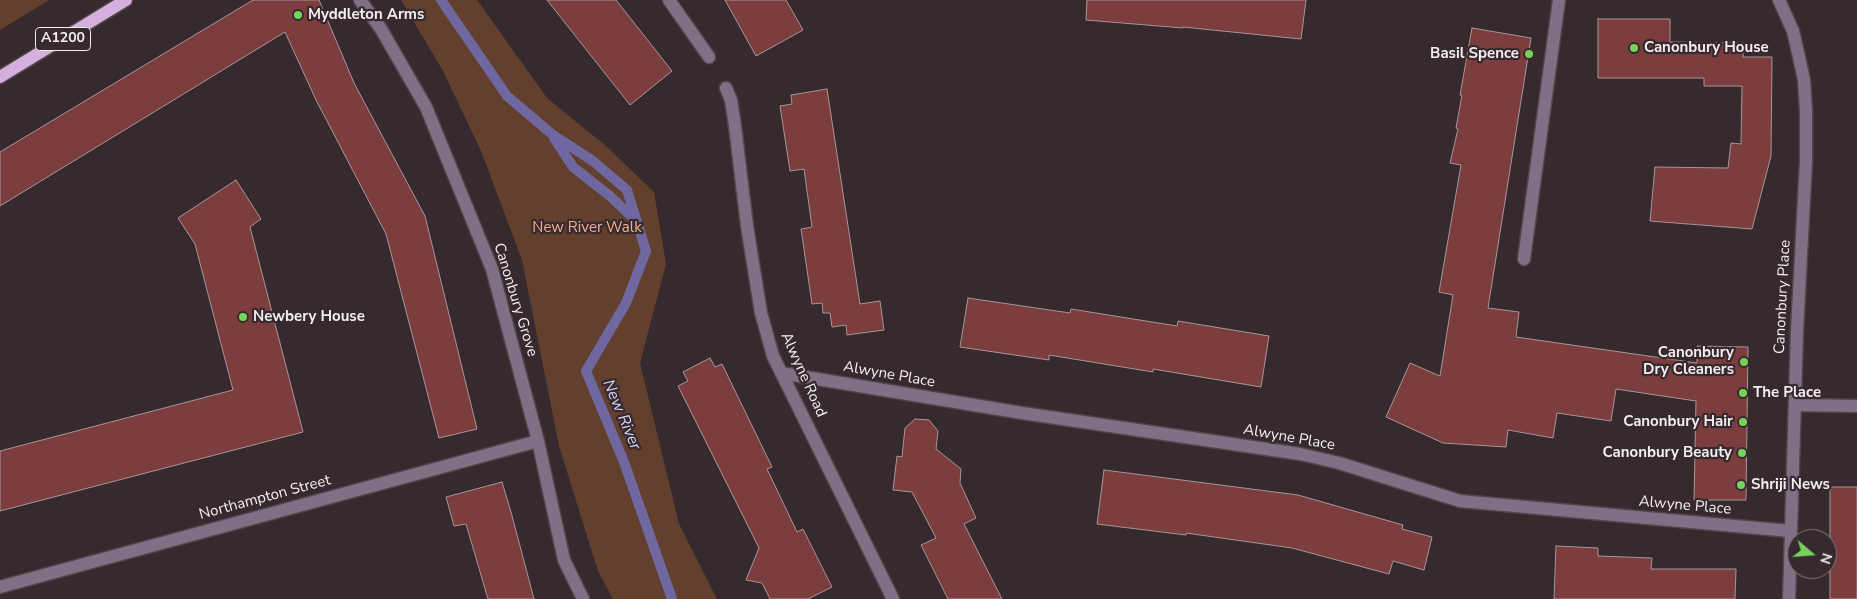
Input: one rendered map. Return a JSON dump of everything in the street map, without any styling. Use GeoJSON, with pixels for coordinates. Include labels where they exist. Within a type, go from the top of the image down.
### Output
{"type":"FeatureCollection","features":[{"type":"Feature","properties":{"kind":"main road","name":"A1200"},"geometry":{"type":"LineString","coordinates":[[0,77],[126,0]]}},
{"type":"Feature","properties":{"kind":"street","name":"Canonbury Grove"},"geometry":{"type":"LineString","coordinates":[[360,0],[381,29],[426,108],[492,269],[538,440],[564,560],[583,599]]}},
{"type":"Feature","properties":{"kind":"street"},"geometry":{"type":"LineString","coordinates":[[669,0],[709,57]]}},
{"type":"Feature","properties":{"kind":"street"},"geometry":{"type":"LineString","coordinates":[[1524,259],[1559,0]]}},
{"type":"Feature","properties":{"kind":"street","name":"Canonbury Place"},"geometry":{"type":"LineString","coordinates":[[1779,0],[1793,31],[1804,80],[1806,111],[1806,160],[1790,529]]}},
{"type":"Feature","properties":{"kind":"street","name":"Alwyne Road"},"geometry":{"type":"LineString","coordinates":[[726,88],[731,100],[736,126],[747,226],[761,313],[774,356],[894,599]]}},
{"type":"Feature","properties":{"kind":"street","name":"Alwyne Place"},"geometry":{"type":"LineString","coordinates":[[781,373],[1022,414],[1300,454],[1339,463],[1460,501],[1787,532]]}},
{"type":"Feature","properties":{"kind":"street"},"geometry":{"type":"LineString","coordinates":[[1795,405],[1857,406]]}},
{"type":"Feature","properties":{"kind":"street","name":"Northampton Street"},"geometry":{"type":"LineString","coordinates":[[0,587],[538,440]]}},
{"type":"Feature","properties":{"kind":"street","name":"Canonbury Place"},"geometry":{"type":"LineString","coordinates":[[1789,579],[1789,599]]}},
{"type":"Feature","properties":{"kind":"green space"},"geometry":{"type":"Polygon","coordinates":[[[0,0],[49,0],[0,30],[0,0]]]}},
{"type":"Feature","properties":{"kind":"green space","name":"New River Walk"},"geometry":{"type":"Polygon","coordinates":[[[401,0],[477,0],[547,98],[606,146],[654,192],[666,264],[640,363],[679,524],[717,599],[613,599],[598,571],[559,446],[522,260],[481,151],[443,71],[401,0]]]}},
{"type":"Feature","properties":{"kind":"building"},"geometry":{"type":"Polygon","coordinates":[[[253,0],[319,0],[354,83],[425,216],[477,429],[439,438],[386,234],[316,100],[285,32],[0,206],[0,152],[253,0]]]}},
{"type":"Feature","properties":{"kind":"building"},"geometry":{"type":"Polygon","coordinates":[[[547,0],[616,0],[672,71],[630,105],[547,0]]]}},
{"type":"Feature","properties":{"kind":"building"},"geometry":{"type":"Polygon","coordinates":[[[725,0],[786,0],[803,30],[756,56],[725,0]]]}},
{"type":"Feature","properties":{"kind":"building"},"geometry":{"type":"Polygon","coordinates":[[[1087,0],[1306,0],[1301,39],[1183,27],[1086,20],[1087,0]]]}},
{"type":"Feature","properties":{"kind":"building"},"geometry":{"type":"Polygon","coordinates":[[[1598,19],[1670,19],[1670,42],[1744,43],[1743,57],[1772,57],[1771,156],[1752,229],[1650,221],[1655,167],[1728,168],[1731,143],[1741,144],[1742,86],[1704,86],[1704,78],[1598,78],[1598,19]]]}},
{"type":"Feature","properties":{"kind":"building"},"geometry":{"type":"Polygon","coordinates":[[[1472,28],[1531,38],[1488,308],[1519,312],[1516,337],[1697,363],[1697,346],[1748,347],[1746,500],[1694,500],[1696,401],[1616,389],[1611,421],[1557,413],[1553,438],[1508,430],[1506,447],[1443,443],[1386,417],[1410,363],[1440,376],[1453,295],[1439,292],[1461,165],[1450,163],[1458,129],[1456,128],[1462,95],[1460,95],[1472,28]]]}},
{"type":"Feature","properties":{"kind":"building"},"geometry":{"type":"Polygon","coordinates":[[[827,89],[860,304],[880,301],[884,330],[847,335],[846,325],[832,327],[830,313],[823,313],[822,303],[812,304],[801,229],[812,227],[804,169],[790,171],[780,106],[792,104],[791,95],[827,89]]]}},
{"type":"Feature","properties":{"kind":"building","name":"Newbery House"},"geometry":{"type":"Polygon","coordinates":[[[236,180],[261,219],[250,227],[303,432],[0,511],[0,451],[233,390],[195,244],[178,218],[236,180]]]}},
{"type":"Feature","properties":{"kind":"building"},"geometry":{"type":"Polygon","coordinates":[[[968,298],[1070,313],[1071,309],[1177,326],[1178,321],[1269,336],[1261,387],[1153,369],[1153,372],[1049,355],[1049,360],[960,347],[968,298]]]}},
{"type":"Feature","properties":{"kind":"building"},"geometry":{"type":"Polygon","coordinates":[[[710,358],[715,367],[722,364],[772,467],[767,469],[797,532],[803,529],[832,587],[808,599],[770,599],[762,583],[746,580],[759,548],[678,386],[688,381],[683,372],[710,358]]]}},
{"type":"Feature","properties":{"kind":"building"},"geometry":{"type":"Polygon","coordinates":[[[915,419],[929,420],[938,431],[936,449],[961,469],[960,483],[976,518],[964,524],[1002,599],[948,599],[921,545],[936,538],[912,492],[893,490],[897,456],[902,457],[905,428],[915,419]]]}},
{"type":"Feature","properties":{"kind":"building"},"geometry":{"type":"Polygon","coordinates":[[[1104,470],[1298,495],[1403,525],[1402,529],[1432,537],[1424,570],[1393,561],[1389,574],[1292,548],[1186,533],[1186,535],[1097,524],[1104,470]]]}},
{"type":"Feature","properties":{"kind":"building"},"geometry":{"type":"Polygon","coordinates":[[[502,482],[534,599],[488,599],[466,524],[454,526],[446,497],[502,482]]]}},
{"type":"Feature","properties":{"kind":"building"},"geometry":{"type":"Polygon","coordinates":[[[1830,487],[1857,487],[1857,599],[1830,599],[1830,579],[1837,579],[1837,529],[1830,529],[1830,487]]]}},
{"type":"Feature","properties":{"kind":"building"},"geometry":{"type":"Polygon","coordinates":[[[1556,546],[1598,548],[1598,556],[1652,558],[1651,569],[1736,569],[1735,599],[1554,599],[1556,546]]]}},
{"type":"Feature","properties":{"kind":"waterway","name":"New River"},"geometry":{"type":"LineString","coordinates":[[441,0],[507,96],[553,135],[593,161],[627,190],[646,251],[626,303],[586,371],[624,462],[672,599]]}},
{"type":"Feature","properties":{"kind":"waterway","name":"New River"},"geometry":{"type":"LineString","coordinates":[[554,138],[573,167],[610,196],[636,221]]}},
{"type":"Feature","properties":{"kind":"place","name":"Myddleton Arms"},"geometry":{"type":"Point","coordinates":[298,15]}},
{"type":"Feature","properties":{"kind":"place","name":"Canonbury House"},"geometry":{"type":"Point","coordinates":[1634,48]}},
{"type":"Feature","properties":{"kind":"place","name":"Basil Spence"},"geometry":{"type":"Point","coordinates":[1529,54]}},
{"type":"Feature","properties":{"kind":"place","name":"Newbery House"},"geometry":{"type":"Point","coordinates":[243,317]}},
{"type":"Feature","properties":{"kind":"place","name":"Canonbury Dry Cleaners"},"geometry":{"type":"Point","coordinates":[1744,362]}},
{"type":"Feature","properties":{"kind":"place","name":"The Place"},"geometry":{"type":"Point","coordinates":[1743,393]}},
{"type":"Feature","properties":{"kind":"place","name":"Canonbury Hair"},"geometry":{"type":"Point","coordinates":[1743,422]}},
{"type":"Feature","properties":{"kind":"place","name":"Canonbury Beauty"},"geometry":{"type":"Point","coordinates":[1742,453]}},
{"type":"Feature","properties":{"kind":"place","name":"Shriji News"},"geometry":{"type":"Point","coordinates":[1741,485]}}]}
